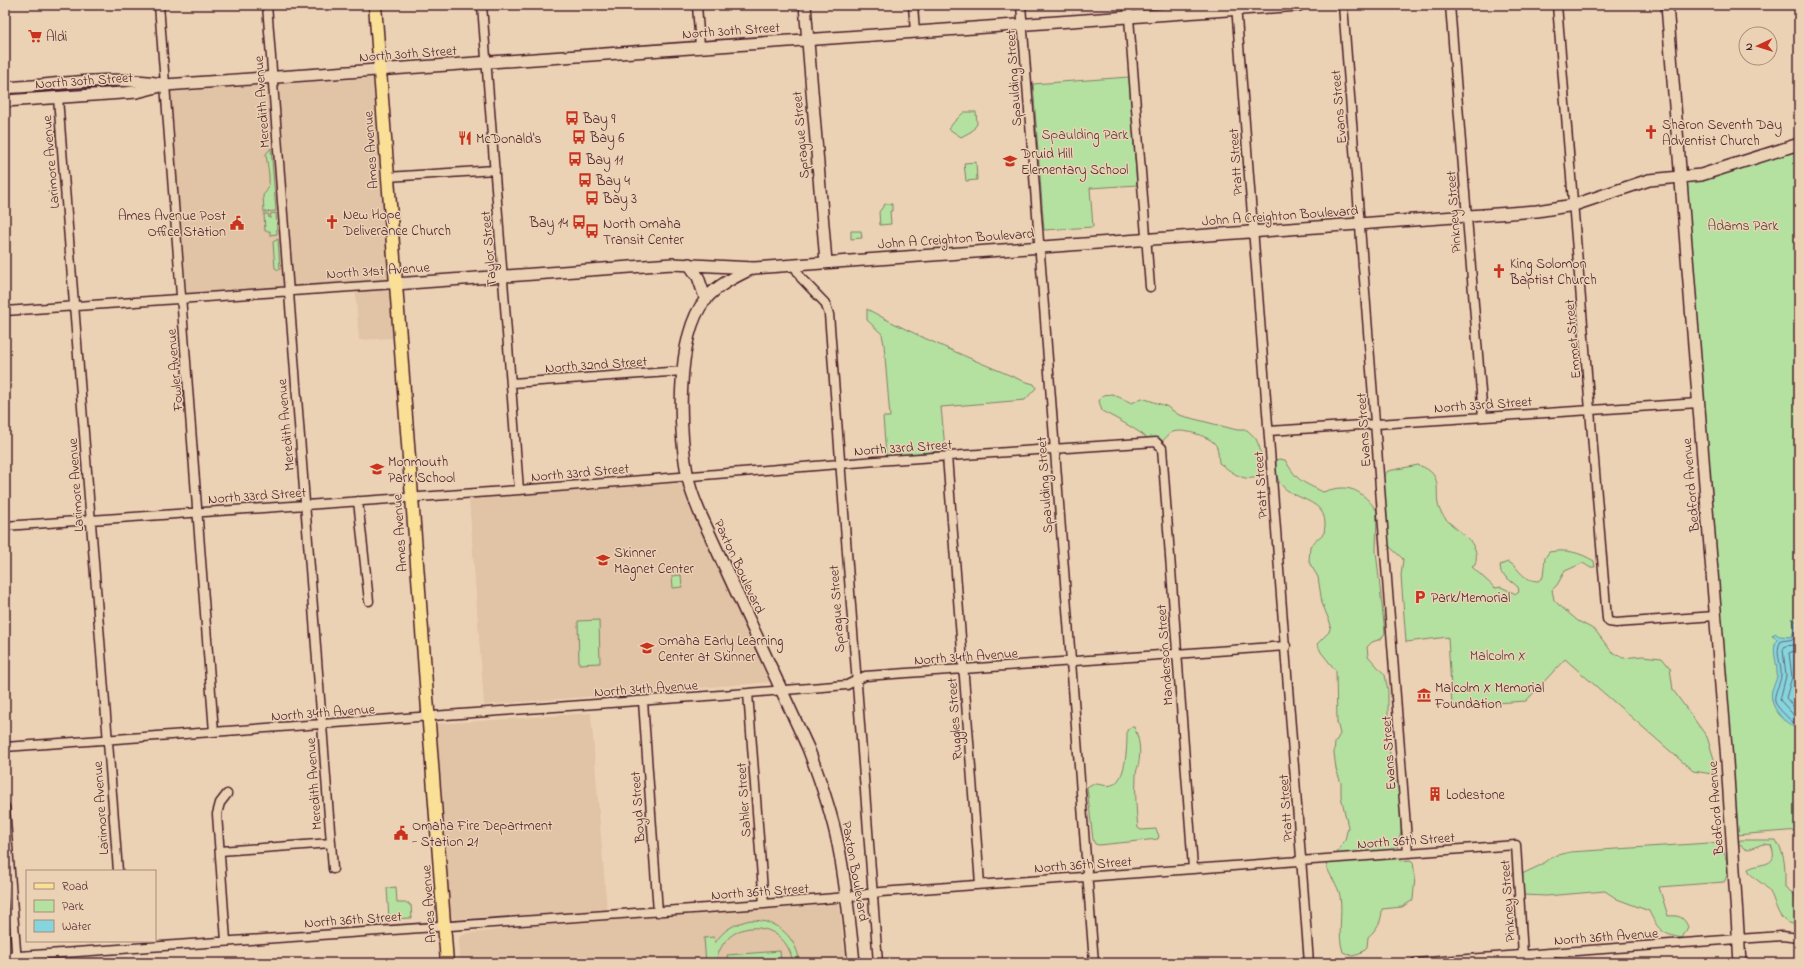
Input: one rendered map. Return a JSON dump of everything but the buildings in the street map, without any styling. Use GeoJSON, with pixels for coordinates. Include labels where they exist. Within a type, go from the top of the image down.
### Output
{"type":"FeatureCollection","features":[{"type":"Feature","properties":{"kind":"main road","name":"Ames Avenue"},"geometry":{"type":"LineString","coordinates":[[375,5],[411,497],[448,963]]}},
{"type":"Feature","properties":{"kind":"street","name":"Fowler Avenue"},"geometry":{"type":"LineString","coordinates":[[160,5],[214,732]]}},
{"type":"Feature","properties":{"kind":"street","name":"Meredith Avenue"},"geometry":{"type":"LineString","coordinates":[[267,5],[332,870]]}},
{"type":"Feature","properties":{"kind":"street","name":"Taylor Street"},"geometry":{"type":"LineString","coordinates":[[482,5],[519,490]]}},
{"type":"Feature","properties":{"kind":"street"},"geometry":{"type":"LineString","coordinates":[[697,5],[700,47]]}},
{"type":"Feature","properties":{"kind":"street","name":"Sprague Street"},"geometry":{"type":"LineString","coordinates":[[805,5],[826,262]]}},
{"type":"Feature","properties":{"kind":"street"},"geometry":{"type":"LineString","coordinates":[[913,5],[915,32]]}},
{"type":"Feature","properties":{"kind":"street","name":"Spaulding Street"},"geometry":{"type":"LineString","coordinates":[[1021,5],[1094,963]]}},
{"type":"Feature","properties":{"kind":"street"},"geometry":{"type":"LineString","coordinates":[[1128,5],[1150,287]]}},
{"type":"Feature","properties":{"kind":"street","name":"North 30th Street"},"geometry":{"type":"LineString","coordinates":[[5,101],[137,92],[165,85],[1129,17],[1236,7],[1299,5]]}},
{"type":"Feature","properties":{"kind":"street","name":"Evans Street"},"geometry":{"type":"LineString","coordinates":[[1343,5],[1408,853]]}},
{"type":"Feature","properties":{"kind":"street","name":"Pinkney Street"},"geometry":{"type":"LineString","coordinates":[[1450,5],[1483,417]]}},
{"type":"Feature","properties":{"kind":"street","name":"Emmet Street"},"geometry":{"type":"LineString","coordinates":[[1558,5],[1607,615],[1609,622],[1616,623],[1715,616]]}},
{"type":"Feature","properties":{"kind":"street","name":"Bedford Avenue"},"geometry":{"type":"LineString","coordinates":[[1667,5],[1728,769],[1740,963]]}},
{"type":"Feature","properties":{"kind":"street","name":"Pratt Street"},"geometry":{"type":"LineString","coordinates":[[1236,7],[1286,646],[1309,963]]}},
{"type":"Feature","properties":{"kind":"street","name":"North 30th Street"},"geometry":{"type":"LineString","coordinates":[[5,88],[111,81],[148,82],[165,85]]}},
{"type":"Feature","properties":{"kind":"street","name":"Larimore Avenue"},"geometry":{"type":"LineString","coordinates":[[58,98],[118,870]]}},
{"type":"Feature","properties":{"kind":"street","name":"John A Creighton Boulevard"},"geometry":{"type":"LineString","coordinates":[[754,268],[1537,211],[1574,205],[1642,182],[1661,178],[1681,177],[1711,172],[1799,144]]}},
{"type":"Feature","properties":{"kind":"street"},"geometry":{"type":"LineString","coordinates":[[387,178],[495,170]]}},
{"type":"Feature","properties":{"kind":"street"},"geometry":{"type":"LineString","coordinates":[[689,264],[698,277],[706,300]]}},
{"type":"Feature","properties":{"kind":"street","name":"North 31st Avenue"},"geometry":{"type":"LineString","coordinates":[[5,311],[689,264],[754,268]]}},
{"type":"Feature","properties":{"kind":"street","name":"Sprague Street"},"geometry":{"type":"LineString","coordinates":[[794,265],[801,278],[825,302],[829,314],[878,963]]}},
{"type":"Feature","properties":{"kind":"street","name":"Paxton Boulevard"},"geometry":{"type":"LineString","coordinates":[[754,268],[731,280],[706,300],[698,312],[690,334],[683,370],[683,444],[692,492],[704,522],[808,748],[825,796],[838,845],[847,897],[854,963]]}},
{"type":"Feature","properties":{"kind":"street","name":"North 32nd Street"},"geometry":{"type":"LineString","coordinates":[[512,383],[683,370]]}},
{"type":"Feature","properties":{"kind":"street","name":"North 33rd Street"},"geometry":{"type":"LineString","coordinates":[[1269,431],[1698,403]]}},
{"type":"Feature","properties":{"kind":"street","name":"North 33rd Street"},"geometry":{"type":"LineString","coordinates":[[5,526],[519,490],[840,464],[1156,442]]}},
{"type":"Feature","properties":{"kind":"street","name":"Manderson Street"},"geometry":{"type":"LineString","coordinates":[[1156,442],[1162,448],[1193,868]]}},
{"type":"Feature","properties":{"kind":"street","name":"Ruggles Street"},"geometry":{"type":"LineString","coordinates":[[947,456],[980,884]]}},
{"type":"Feature","properties":{"kind":"street"},"geometry":{"type":"LineString","coordinates":[[358,501],[369,601]]}},
{"type":"Feature","properties":{"kind":"street","name":"North 34th Avenue"},"geometry":{"type":"LineString","coordinates":[[5,747],[748,693],[847,685],[865,676],[1286,646]]}},
{"type":"Feature","properties":{"kind":"street","name":"Sahler Street"},"geometry":{"type":"LineString","coordinates":[[748,693],[764,904]]}},
{"type":"Feature","properties":{"kind":"street","name":"Boyd Street"},"geometry":{"type":"LineString","coordinates":[[642,701],[658,912]]}},
{"type":"Feature","properties":{"kind":"street"},"geometry":{"type":"LineString","coordinates":[[226,941],[217,814],[220,804],[227,794]]}},
{"type":"Feature","properties":{"kind":"street"},"geometry":{"type":"LineString","coordinates":[[5,807],[7,858],[17,959]]}},
{"type":"Feature","properties":{"kind":"street"},"geometry":{"type":"LineString","coordinates":[[220,851],[331,843]]}},
{"type":"Feature","properties":{"kind":"street","name":"Pinkney Street"},"geometry":{"type":"LineString","coordinates":[[1516,845],[1523,955]]}},
{"type":"Feature","properties":{"kind":"street","name":"North 36th Street"},"geometry":{"type":"LineString","coordinates":[[5,957],[17,959],[123,945],[226,941],[658,912],[847,897],[980,884],[1516,845]]}},
{"type":"Feature","properties":{"kind":"street","name":"North 36th Avenue"},"geometry":{"type":"LineString","coordinates":[[1415,963],[1782,936],[1799,938]]}},
{"type":"Feature","properties":{"kind":"shaded area"},"geometry":{"type":"Polygon","coordinates":[[[373,78],[393,338],[359,340],[355,284],[187,294],[170,92],[373,78]]]}},
{"type":"Feature","properties":{"kind":"shaded area"},"geometry":{"type":"Polygon","coordinates":[[[683,483],[688,504],[772,682],[484,705],[469,498],[683,483]]]}},
{"type":"Feature","properties":{"kind":"shaded area"},"geometry":{"type":"Polygon","coordinates":[[[591,713],[607,911],[450,919],[436,724],[591,713]]]}},
{"type":"Feature","properties":{"kind":"shaded area"},"geometry":{"type":"Polygon","coordinates":[[[839,904],[846,963],[460,963],[459,939],[460,936],[468,933],[508,928],[839,904]]]}},
{"type":"Feature","properties":{"kind":"green space","name":"Spaulding Park"},"geometry":{"type":"Polygon","coordinates":[[[1129,77],[1137,185],[1090,188],[1093,227],[1044,230],[1033,84],[1129,77]]]}},
{"type":"Feature","properties":{"kind":"green space"},"geometry":{"type":"Polygon","coordinates":[[[964,112],[976,112],[977,124],[972,131],[961,137],[949,129],[964,112]]]}},
{"type":"Feature","properties":{"kind":"green space"},"geometry":{"type":"Polygon","coordinates":[[[271,148],[276,211],[264,212],[263,195],[269,182],[266,154],[271,148]]]}},
{"type":"Feature","properties":{"kind":"green space","name":"Adams Park"},"geometry":{"type":"Polygon","coordinates":[[[1799,149],[1799,830],[1736,835],[1686,184],[1690,181],[1799,149]]]}},
{"type":"Feature","properties":{"kind":"green space"},"geometry":{"type":"Polygon","coordinates":[[[976,162],[977,180],[966,181],[964,163],[976,162]]]}},
{"type":"Feature","properties":{"kind":"green space"},"geometry":{"type":"Polygon","coordinates":[[[885,204],[892,204],[892,211],[890,211],[891,224],[880,225],[879,212],[885,204]]]}},
{"type":"Feature","properties":{"kind":"green space"},"geometry":{"type":"Polygon","coordinates":[[[276,213],[277,234],[270,235],[270,231],[265,231],[264,214],[268,214],[269,218],[271,218],[270,214],[276,213]]]}},
{"type":"Feature","properties":{"kind":"green space"},"geometry":{"type":"Polygon","coordinates":[[[851,231],[861,231],[862,238],[851,239],[851,231]]]}},
{"type":"Feature","properties":{"kind":"green space"},"geometry":{"type":"Polygon","coordinates":[[[278,239],[279,270],[275,268],[273,242],[278,239]]]}},
{"type":"Feature","properties":{"kind":"green space"},"geometry":{"type":"Polygon","coordinates":[[[867,309],[944,347],[1023,381],[1034,384],[1036,388],[1025,400],[941,407],[945,448],[943,451],[886,456],[883,417],[890,417],[884,345],[882,334],[867,320],[867,309]]]}},
{"type":"Feature","properties":{"kind":"green space"},"geometry":{"type":"Polygon","coordinates":[[[1112,394],[1132,403],[1142,398],[1166,406],[1179,415],[1237,430],[1247,430],[1256,439],[1260,449],[1262,461],[1261,472],[1258,476],[1253,478],[1244,478],[1235,474],[1219,463],[1218,450],[1216,445],[1211,440],[1194,433],[1175,431],[1161,442],[1151,441],[1102,411],[1099,401],[1103,395],[1112,394]]]}},
{"type":"Feature","properties":{"kind":"green space"},"geometry":{"type":"Polygon","coordinates":[[[1276,460],[1285,460],[1293,473],[1301,480],[1323,492],[1340,488],[1353,490],[1365,497],[1377,511],[1376,551],[1385,633],[1381,639],[1372,642],[1367,647],[1368,656],[1385,675],[1388,691],[1388,746],[1393,765],[1394,778],[1399,789],[1401,831],[1397,846],[1401,861],[1410,860],[1413,862],[1415,877],[1413,900],[1402,907],[1382,909],[1378,924],[1368,937],[1367,947],[1360,954],[1352,956],[1343,952],[1341,945],[1340,896],[1326,864],[1337,853],[1345,840],[1348,827],[1341,796],[1341,783],[1336,769],[1334,753],[1335,743],[1340,734],[1337,722],[1336,671],[1321,652],[1317,644],[1329,632],[1331,625],[1322,603],[1318,577],[1309,562],[1310,546],[1324,533],[1325,519],[1320,509],[1291,493],[1282,486],[1276,475],[1276,460]]]}},
{"type":"Feature","properties":{"kind":"green space","name":"Malcolm X"},"geometry":{"type":"Polygon","coordinates":[[[1418,465],[1427,469],[1433,474],[1436,480],[1439,507],[1442,514],[1466,537],[1475,549],[1475,565],[1472,567],[1495,588],[1501,587],[1516,594],[1519,592],[1518,587],[1501,573],[1500,565],[1508,562],[1527,578],[1538,581],[1543,577],[1545,558],[1549,552],[1572,552],[1583,555],[1594,561],[1595,567],[1589,567],[1583,563],[1565,571],[1557,585],[1552,590],[1554,600],[1578,621],[1595,630],[1611,651],[1623,658],[1642,656],[1662,658],[1670,668],[1673,690],[1707,737],[1715,762],[1712,774],[1693,771],[1565,659],[1526,701],[1452,706],[1448,637],[1406,642],[1401,576],[1403,559],[1390,547],[1387,538],[1383,477],[1388,471],[1418,465]]]}},
{"type":"Feature","properties":{"kind":"green space"},"geometry":{"type":"Polygon","coordinates":[[[681,575],[682,587],[673,588],[672,576],[681,575]]]}},
{"type":"Feature","properties":{"kind":"green space"},"geometry":{"type":"Polygon","coordinates":[[[599,620],[600,663],[579,664],[578,621],[599,620]]]}},
{"type":"Feature","properties":{"kind":"green space"},"geometry":{"type":"Polygon","coordinates":[[[1134,727],[1136,731],[1140,748],[1140,757],[1136,773],[1138,828],[1141,830],[1156,829],[1159,836],[1158,839],[1099,845],[1095,844],[1093,840],[1087,787],[1092,784],[1111,785],[1118,780],[1124,767],[1127,730],[1134,727]]]}},
{"type":"Feature","properties":{"kind":"green space"},"geometry":{"type":"Polygon","coordinates":[[[1740,840],[1776,840],[1783,857],[1785,868],[1785,887],[1795,895],[1799,924],[1789,923],[1781,917],[1770,892],[1752,875],[1748,869],[1771,861],[1773,852],[1771,845],[1763,844],[1747,850],[1738,844],[1740,840]]]}},
{"type":"Feature","properties":{"kind":"green space"},"geometry":{"type":"Polygon","coordinates":[[[1709,843],[1720,844],[1724,853],[1727,863],[1727,873],[1724,882],[1659,887],[1668,916],[1681,917],[1688,927],[1682,938],[1670,935],[1661,930],[1655,923],[1649,911],[1617,899],[1605,891],[1546,896],[1523,895],[1521,882],[1522,874],[1541,865],[1551,857],[1570,852],[1709,843]]]}},
{"type":"Feature","properties":{"kind":"green space"},"geometry":{"type":"Polygon","coordinates":[[[396,887],[397,903],[409,903],[409,905],[411,905],[412,918],[389,919],[387,888],[396,887]]]}},
{"type":"Feature","properties":{"kind":"green space"},"geometry":{"type":"Polygon","coordinates":[[[751,920],[769,923],[784,932],[794,945],[800,963],[793,963],[788,948],[779,937],[767,930],[754,928],[742,930],[730,937],[721,948],[716,963],[706,963],[704,938],[714,937],[715,943],[722,934],[730,928],[751,920]]]}},
{"type":"Feature","properties":{"kind":"green space"},"geometry":{"type":"Polygon","coordinates":[[[780,951],[781,963],[728,963],[727,955],[780,951]]]}},
{"type":"Feature","properties":{"kind":"water"},"geometry":{"type":"Polygon","coordinates":[[[1791,618],[1799,623],[1799,731],[1783,719],[1775,709],[1771,697],[1777,674],[1774,648],[1777,639],[1772,636],[1775,633],[1779,636],[1792,637],[1795,626],[1791,618]]]}},
{"type":"Feature","properties":{"kind":"place","name":"Aldi"},"geometry":{"type":"Point","coordinates":[35,36]}},
{"type":"Feature","properties":{"kind":"place","name":"Bay 9"},"geometry":{"type":"Point","coordinates":[572,118]}},
{"type":"Feature","properties":{"kind":"place","name":"Sharon Seventh Day Adventist Church"},"geometry":{"type":"Point","coordinates":[1651,132]}},
{"type":"Feature","properties":{"kind":"place","name":"Bay 6"},"geometry":{"type":"Point","coordinates":[579,137]}},
{"type":"Feature","properties":{"kind":"place","name":"McDonald's"},"geometry":{"type":"Point","coordinates":[465,138]}},
{"type":"Feature","properties":{"kind":"place","name":"Bay 11"},"geometry":{"type":"Point","coordinates":[575,159]}},
{"type":"Feature","properties":{"kind":"place","name":"Druid Hill Elementary School"},"geometry":{"type":"Point","coordinates":[1010,161]}},
{"type":"Feature","properties":{"kind":"place","name":"Bay 4"},"geometry":{"type":"Point","coordinates":[585,180]}},
{"type":"Feature","properties":{"kind":"place","name":"Bay 3"},"geometry":{"type":"Point","coordinates":[592,198]}},
{"type":"Feature","properties":{"kind":"place","name":"New Hope Deliverance Church"},"geometry":{"type":"Point","coordinates":[332,222]}},
{"type":"Feature","properties":{"kind":"place","name":"Bay 14"},"geometry":{"type":"Point","coordinates":[579,222]}},
{"type":"Feature","properties":{"kind":"place","name":"Ames Avenue Post Office Station"},"geometry":{"type":"Point","coordinates":[237,223]}},
{"type":"Feature","properties":{"kind":"place","name":"North Omaha Transit Center"},"geometry":{"type":"Point","coordinates":[592,231]}},
{"type":"Feature","properties":{"kind":"place","name":"King Solomon Baptist Church"},"geometry":{"type":"Point","coordinates":[1499,271]}},
{"type":"Feature","properties":{"kind":"place","name":"Monmouth Park School"},"geometry":{"type":"Point","coordinates":[377,469]}},
{"type":"Feature","properties":{"kind":"place","name":"Skinner Magnet Center"},"geometry":{"type":"Point","coordinates":[603,560]}},
{"type":"Feature","properties":{"kind":"place","name":"Park/Memorial"},"geometry":{"type":"Point","coordinates":[1420,597]}},
{"type":"Feature","properties":{"kind":"place","name":"Omaha Early Learning Center at Skinner"},"geometry":{"type":"Point","coordinates":[647,648]}},
{"type":"Feature","properties":{"kind":"place","name":"Malcolm X Memorial Foundation"},"geometry":{"type":"Point","coordinates":[1424,695]}},
{"type":"Feature","properties":{"kind":"place","name":"Lodestone"},"geometry":{"type":"Point","coordinates":[1435,794]}},
{"type":"Feature","properties":{"kind":"place","name":"Omaha Fire Department - Station 21"},"geometry":{"type":"Point","coordinates":[401,833]}}]}
